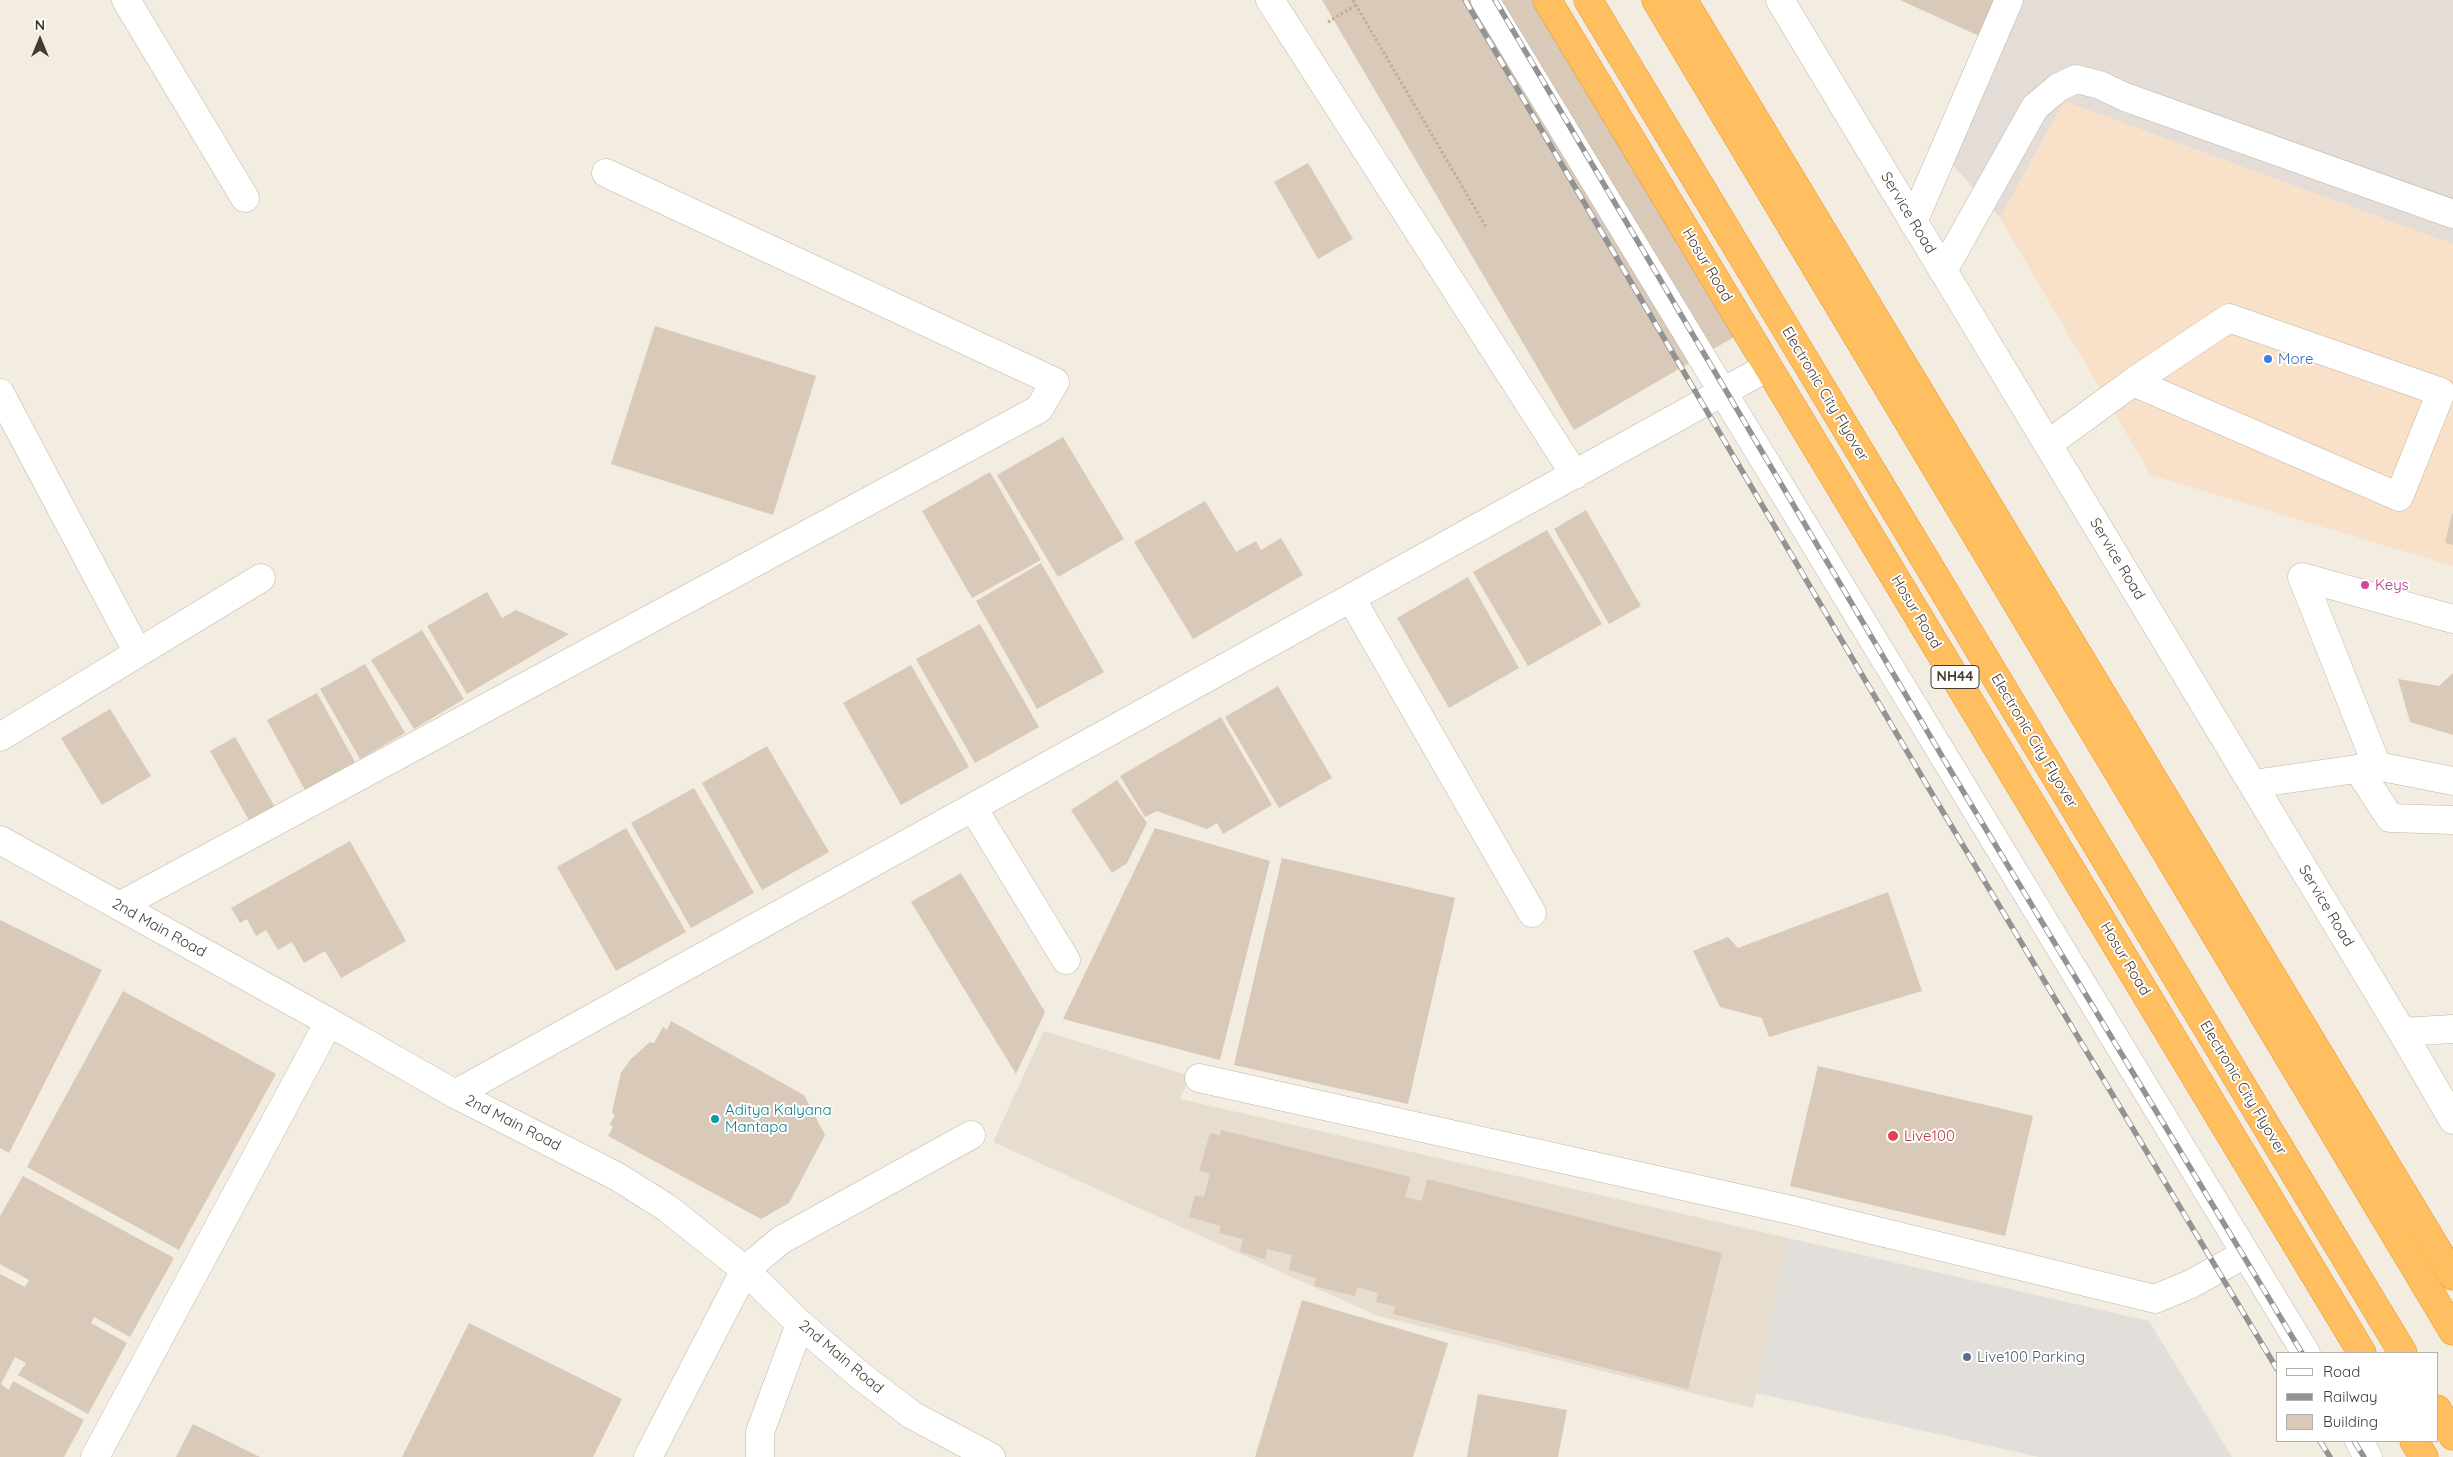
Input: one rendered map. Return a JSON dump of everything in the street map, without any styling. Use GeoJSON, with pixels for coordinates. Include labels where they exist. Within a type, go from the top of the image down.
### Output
{"type":"FeatureCollection","features":[{"type":"Feature","properties":{"kind":"highway","name":"Hosur Road"},"geometry":{"type":"LineString","coordinates":[[1547,0],[2361,1352]]}},
{"type":"Feature","properties":{"kind":"highway","name":"Electronic City Flyover"},"geometry":{"type":"LineString","coordinates":[[1588,0],[2402,1352]]}},
{"type":"Feature","properties":{"kind":"highway"},"geometry":{"type":"LineString","coordinates":[[1656,0],[2453,1331]]}},
{"type":"Feature","properties":{"kind":"highway"},"geometry":{"type":"LineString","coordinates":[[1684,0],[2453,1276]]}},
{"type":"Feature","properties":{"kind":"highway"},"geometry":{"type":"LineString","coordinates":[[2438,1411],[2453,1436]]}},
{"type":"Feature","properties":{"kind":"highway"},"geometry":{"type":"LineString","coordinates":[[2415,1442],[2424,1457]]}},
{"type":"Feature","properties":{"kind":"street"},"geometry":{"type":"LineString","coordinates":[[126,0],[245,198]]}},
{"type":"Feature","properties":{"kind":"street"},"geometry":{"type":"LineString","coordinates":[[1270,0],[1575,475]]}},
{"type":"Feature","properties":{"kind":"street"},"geometry":{"type":"LineString","coordinates":[[1485,0],[2305,1352]]}},
{"type":"Feature","properties":{"kind":"street","name":"Service Road"},"geometry":{"type":"LineString","coordinates":[[1780,0],[2402,1032],[2453,1120]]}},
{"type":"Feature","properties":{"kind":"street"},"geometry":{"type":"LineString","coordinates":[[1913,222],[2009,0]]}},
{"type":"Feature","properties":{"kind":"street"},"geometry":{"type":"LineString","coordinates":[[1943,271],[2035,107],[2059,86],[2076,79],[2100,85],[2125,97],[2453,214]]}},
{"type":"Feature","properties":{"kind":"street"},"geometry":{"type":"LineString","coordinates":[[119,906],[1039,409],[1055,382],[606,173]]}},
{"type":"Feature","properties":{"kind":"street"},"geometry":{"type":"LineString","coordinates":[[2048,444],[2133,382],[2229,318],[2441,392],[2400,497],[2133,382]]}},
{"type":"Feature","properties":{"kind":"street"},"geometry":{"type":"LineString","coordinates":[[455,1094],[1768,367]]}},
{"type":"Feature","properties":{"kind":"street"},"geometry":{"type":"LineString","coordinates":[[0,393],[138,654]]}},
{"type":"Feature","properties":{"kind":"street"},"geometry":{"type":"LineString","coordinates":[[2453,619],[2302,577],[2367,768],[2390,818],[2453,820]]}},
{"type":"Feature","properties":{"kind":"street"},"geometry":{"type":"LineString","coordinates":[[0,738],[261,578]]}},
{"type":"Feature","properties":{"kind":"street"},"geometry":{"type":"LineString","coordinates":[[1351,598],[1532,914]]}},
{"type":"Feature","properties":{"kind":"street"},"geometry":{"type":"LineString","coordinates":[[2252,784],[2367,768],[2453,781]]}},
{"type":"Feature","properties":{"kind":"street"},"geometry":{"type":"LineString","coordinates":[[973,808],[1066,960]]}},
{"type":"Feature","properties":{"kind":"street","name":"2nd Main Road"},"geometry":{"type":"LineString","coordinates":[[0,840],[455,1094],[618,1177],[666,1208],[745,1270],[800,1324],[862,1377],[912,1415],[991,1457]]}},
{"type":"Feature","properties":{"kind":"street"},"geometry":{"type":"LineString","coordinates":[[94,1457],[329,1022]]}},
{"type":"Feature","properties":{"kind":"street"},"geometry":{"type":"LineString","coordinates":[[2402,1032],[2453,1029]]}},
{"type":"Feature","properties":{"kind":"street"},"geometry":{"type":"LineString","coordinates":[[1199,1078],[1791,1210],[2155,1299],[2191,1284],[2245,1254]]}},
{"type":"Feature","properties":{"kind":"street"},"geometry":{"type":"LineString","coordinates":[[648,1457],[745,1270],[780,1240],[971,1135]]}},
{"type":"Feature","properties":{"kind":"street"},"geometry":{"type":"LineString","coordinates":[[760,1457],[760,1432],[800,1324]]}},
{"type":"Feature","properties":{"kind":"street"},"geometry":{"type":"LineString","coordinates":[[2359,1442],[2368,1457]]}},
{"type":"Feature","properties":{"kind":"path"},"geometry":{"type":"LineString","coordinates":[[1353,0],[1486,227]]}},
{"type":"Feature","properties":{"kind":"shaded area"},"geometry":{"type":"Polygon","coordinates":[[[2020,0],[2453,0],[2453,244],[2064,101],[2000,218],[1951,163],[2020,0]]]}},
{"type":"Feature","properties":{"kind":"shaded area","name":"More"},"geometry":{"type":"Polygon","coordinates":[[[2064,101],[2453,244],[2453,566],[2151,475],[2000,218],[2064,101]]]}},
{"type":"Feature","properties":{"kind":"shaded area"},"geometry":{"type":"Polygon","coordinates":[[[1044,1031],[1190,1076],[1180,1099],[1788,1238],[1753,1408],[1378,1316],[993,1142],[1044,1031]]]}},
{"type":"Feature","properties":{"kind":"shaded area","name":"Live100 Parking"},"geometry":{"type":"Polygon","coordinates":[[[1788,1238],[2149,1321],[2232,1457],[2039,1457],[1756,1393],[1788,1238]]]}},
{"type":"Feature","properties":{"kind":"building"},"geometry":{"type":"Polygon","coordinates":[[[1322,0],[1537,0],[1734,337],[1574,430],[1322,0]]]}},
{"type":"Feature","properties":{"kind":"building"},"geometry":{"type":"Polygon","coordinates":[[[1900,0],[2006,0],[1988,40],[1900,0]]]}},
{"type":"Feature","properties":{"kind":"building"},"geometry":{"type":"Polygon","coordinates":[[[1308,163],[1353,239],[1318,259],[1274,182],[1308,163]]]}},
{"type":"Feature","properties":{"kind":"building"},"geometry":{"type":"Polygon","coordinates":[[[655,326],[816,376],[773,515],[611,464],[655,326]]]}},
{"type":"Feature","properties":{"kind":"building"},"geometry":{"type":"Polygon","coordinates":[[[1063,437],[1124,539],[1058,577],[997,475],[1063,437]]]}},
{"type":"Feature","properties":{"kind":"building"},"geometry":{"type":"Polygon","coordinates":[[[990,472],[1041,560],[972,598],[922,511],[990,472]]]}},
{"type":"Feature","properties":{"kind":"building"},"geometry":{"type":"Polygon","coordinates":[[[1205,501],[1236,552],[1256,541],[1261,550],[1281,538],[1303,575],[1193,639],[1134,542],[1205,501]]]}},
{"type":"Feature","properties":{"kind":"building"},"geometry":{"type":"Polygon","coordinates":[[[1586,510],[1641,606],[1609,624],[1554,529],[1586,510]]]}},
{"type":"Feature","properties":{"kind":"building"},"geometry":{"type":"Polygon","coordinates":[[[2453,514],[2453,545],[2445,543],[2453,514]]]}},
{"type":"Feature","properties":{"kind":"building"},"geometry":{"type":"Polygon","coordinates":[[[1547,530],[1602,624],[1528,666],[1473,572],[1547,530]]]}},
{"type":"Feature","properties":{"kind":"building"},"geometry":{"type":"Polygon","coordinates":[[[1041,563],[1104,672],[1037,709],[976,601],[1041,563]]]}},
{"type":"Feature","properties":{"kind":"building"},"geometry":{"type":"Polygon","coordinates":[[[1468,577],[1519,668],[1449,708],[1397,618],[1468,577]]]}},
{"type":"Feature","properties":{"kind":"building"},"geometry":{"type":"Polygon","coordinates":[[[487,592],[502,618],[516,610],[569,634],[467,694],[427,626],[487,592]]]}},
{"type":"Feature","properties":{"kind":"building"},"geometry":{"type":"Polygon","coordinates":[[[980,624],[1039,727],[975,763],[916,659],[980,624]]]}},
{"type":"Feature","properties":{"kind":"building"},"geometry":{"type":"Polygon","coordinates":[[[422,630],[464,699],[414,729],[371,660],[422,630]]]}},
{"type":"Feature","properties":{"kind":"building"},"geometry":{"type":"Polygon","coordinates":[[[365,664],[405,733],[360,759],[320,689],[365,664]]]}},
{"type":"Feature","properties":{"kind":"building"},"geometry":{"type":"Polygon","coordinates":[[[911,665],[969,767],[901,805],[843,703],[911,665]]]}},
{"type":"Feature","properties":{"kind":"building"},"geometry":{"type":"Polygon","coordinates":[[[2453,673],[2453,735],[2410,722],[2398,679],[2439,686],[2453,673]]]}},
{"type":"Feature","properties":{"kind":"building"},"geometry":{"type":"Polygon","coordinates":[[[1278,686],[1332,778],[1279,808],[1225,717],[1278,686]]]}},
{"type":"Feature","properties":{"kind":"building"},"geometry":{"type":"Polygon","coordinates":[[[317,693],[355,762],[305,790],[267,720],[317,693]]]}},
{"type":"Feature","properties":{"kind":"building"},"geometry":{"type":"Polygon","coordinates":[[[110,709],[151,776],[102,805],[61,738],[110,709]]]}},
{"type":"Feature","properties":{"kind":"building"},"geometry":{"type":"Polygon","coordinates":[[[1221,717],[1272,805],[1223,834],[1217,823],[1207,829],[1157,811],[1145,817],[1120,776],[1221,717]]]}},
{"type":"Feature","properties":{"kind":"building"},"geometry":{"type":"Polygon","coordinates":[[[235,737],[276,809],[251,824],[210,751],[235,737]]]}},
{"type":"Feature","properties":{"kind":"building"},"geometry":{"type":"Polygon","coordinates":[[[767,746],[829,852],[762,890],[702,783],[767,746]]]}},
{"type":"Feature","properties":{"kind":"building"},"geometry":{"type":"Polygon","coordinates":[[[1117,780],[1147,823],[1127,863],[1112,873],[1071,810],[1117,780]]]}},
{"type":"Feature","properties":{"kind":"building"},"geometry":{"type":"Polygon","coordinates":[[[694,788],[754,893],[691,928],[631,823],[694,788]]]}},
{"type":"Feature","properties":{"kind":"building"},"geometry":{"type":"Polygon","coordinates":[[[626,828],[686,932],[616,971],[557,867],[626,828]]]}},
{"type":"Feature","properties":{"kind":"building"},"geometry":{"type":"Polygon","coordinates":[[[1155,828],[1270,861],[1220,1060],[1063,1019],[1155,828]]]}},
{"type":"Feature","properties":{"kind":"building"},"geometry":{"type":"Polygon","coordinates":[[[350,841],[406,941],[341,978],[325,951],[304,963],[292,942],[278,950],[266,930],[256,936],[247,919],[240,923],[231,908],[350,841]]]}},
{"type":"Feature","properties":{"kind":"building"},"geometry":{"type":"Polygon","coordinates":[[[1282,858],[1455,898],[1408,1104],[1234,1065],[1282,858]]]}},
{"type":"Feature","properties":{"kind":"building"},"geometry":{"type":"Polygon","coordinates":[[[961,873],[1045,1012],[1016,1074],[911,902],[961,873]]]}},
{"type":"Feature","properties":{"kind":"building"},"geometry":{"type":"Polygon","coordinates":[[[1888,892],[1922,991],[1769,1037],[1762,1018],[1720,1007],[1693,951],[1728,937],[1738,948],[1888,892]]]}},
{"type":"Feature","properties":{"kind":"building"},"geometry":{"type":"Polygon","coordinates":[[[0,920],[102,970],[9,1153],[0,1148],[0,920]]]}},
{"type":"Feature","properties":{"kind":"building"},"geometry":{"type":"Polygon","coordinates":[[[123,991],[276,1074],[179,1250],[27,1167],[123,991]]]}},
{"type":"Feature","properties":{"kind":"building","name":"Aditya Kalyana Mantapa"},"geometry":{"type":"Polygon","coordinates":[[[671,1021],[804,1095],[825,1135],[789,1203],[761,1219],[608,1136],[613,1127],[610,1124],[615,1115],[612,1112],[621,1073],[630,1060],[650,1042],[654,1043],[663,1027],[667,1030],[671,1021]]]}},
{"type":"Feature","properties":{"kind":"building"},"geometry":{"type":"Polygon","coordinates":[[[1818,1066],[2033,1116],[2005,1236],[1790,1186],[1818,1066]]]}},
{"type":"Feature","properties":{"kind":"building"},"geometry":{"type":"Polygon","coordinates":[[[1221,1130],[1411,1177],[1405,1197],[1422,1201],[1427,1179],[1722,1253],[1688,1389],[1393,1314],[1395,1306],[1376,1302],[1378,1293],[1357,1287],[1355,1296],[1314,1286],[1316,1278],[1289,1270],[1292,1255],[1267,1249],[1265,1259],[1240,1252],[1243,1239],[1219,1233],[1221,1226],[1189,1217],[1195,1195],[1204,1197],[1210,1173],[1199,1171],[1210,1133],[1220,1135],[1221,1130]]]}},
{"type":"Feature","properties":{"kind":"building"},"geometry":{"type":"Polygon","coordinates":[[[23,1176],[174,1258],[130,1337],[94,1317],[91,1323],[127,1343],[88,1414],[18,1375],[26,1363],[15,1357],[1,1384],[9,1390],[13,1381],[84,1420],[64,1457],[0,1457],[0,1274],[25,1287],[29,1280],[0,1264],[0,1216],[23,1176]]]}},
{"type":"Feature","properties":{"kind":"building"},"geometry":{"type":"Polygon","coordinates":[[[1302,1300],[1448,1343],[1413,1457],[1255,1457],[1302,1300]]]}},
{"type":"Feature","properties":{"kind":"building"},"geometry":{"type":"Polygon","coordinates":[[[469,1323],[622,1399],[593,1457],[402,1457],[469,1323]]]}},
{"type":"Feature","properties":{"kind":"building"},"geometry":{"type":"Polygon","coordinates":[[[1478,1394],[1567,1410],[1558,1457],[1467,1457],[1478,1394]]]}},
{"type":"Feature","properties":{"kind":"building"},"geometry":{"type":"Polygon","coordinates":[[[193,1424],[260,1457],[176,1457],[193,1424]]]}},
{"type":"Feature","properties":{"kind":"railway"},"geometry":{"type":"LineString","coordinates":[[1465,0],[1928,787],[2276,1367]]}},
{"type":"Feature","properties":{"kind":"railway"},"geometry":{"type":"LineString","coordinates":[[1495,0],[1949,768],[2301,1352]]}},
{"type":"Feature","properties":{"kind":"railway"},"geometry":{"type":"LineString","coordinates":[[2321,1442],[2330,1457]]}},
{"type":"Feature","properties":{"kind":"railway"},"geometry":{"type":"LineString","coordinates":[[2355,1442],[2364,1457]]}},
{"type":"Feature","properties":{"kind":"place","name":"More"},"geometry":{"type":"Point","coordinates":[2268,359]}},
{"type":"Feature","properties":{"kind":"place","name":"Keys"},"geometry":{"type":"Point","coordinates":[2365,585]}},
{"type":"Feature","properties":{"kind":"place","name":"Aditya Kalyana Mantapa"},"geometry":{"type":"Point","coordinates":[715,1119]}},
{"type":"Feature","properties":{"kind":"place","name":"Live100"},"geometry":{"type":"Point","coordinates":[1893,1136]}},
{"type":"Feature","properties":{"kind":"place","name":"Live100 Parking"},"geometry":{"type":"Point","coordinates":[1967,1357]}}]}
